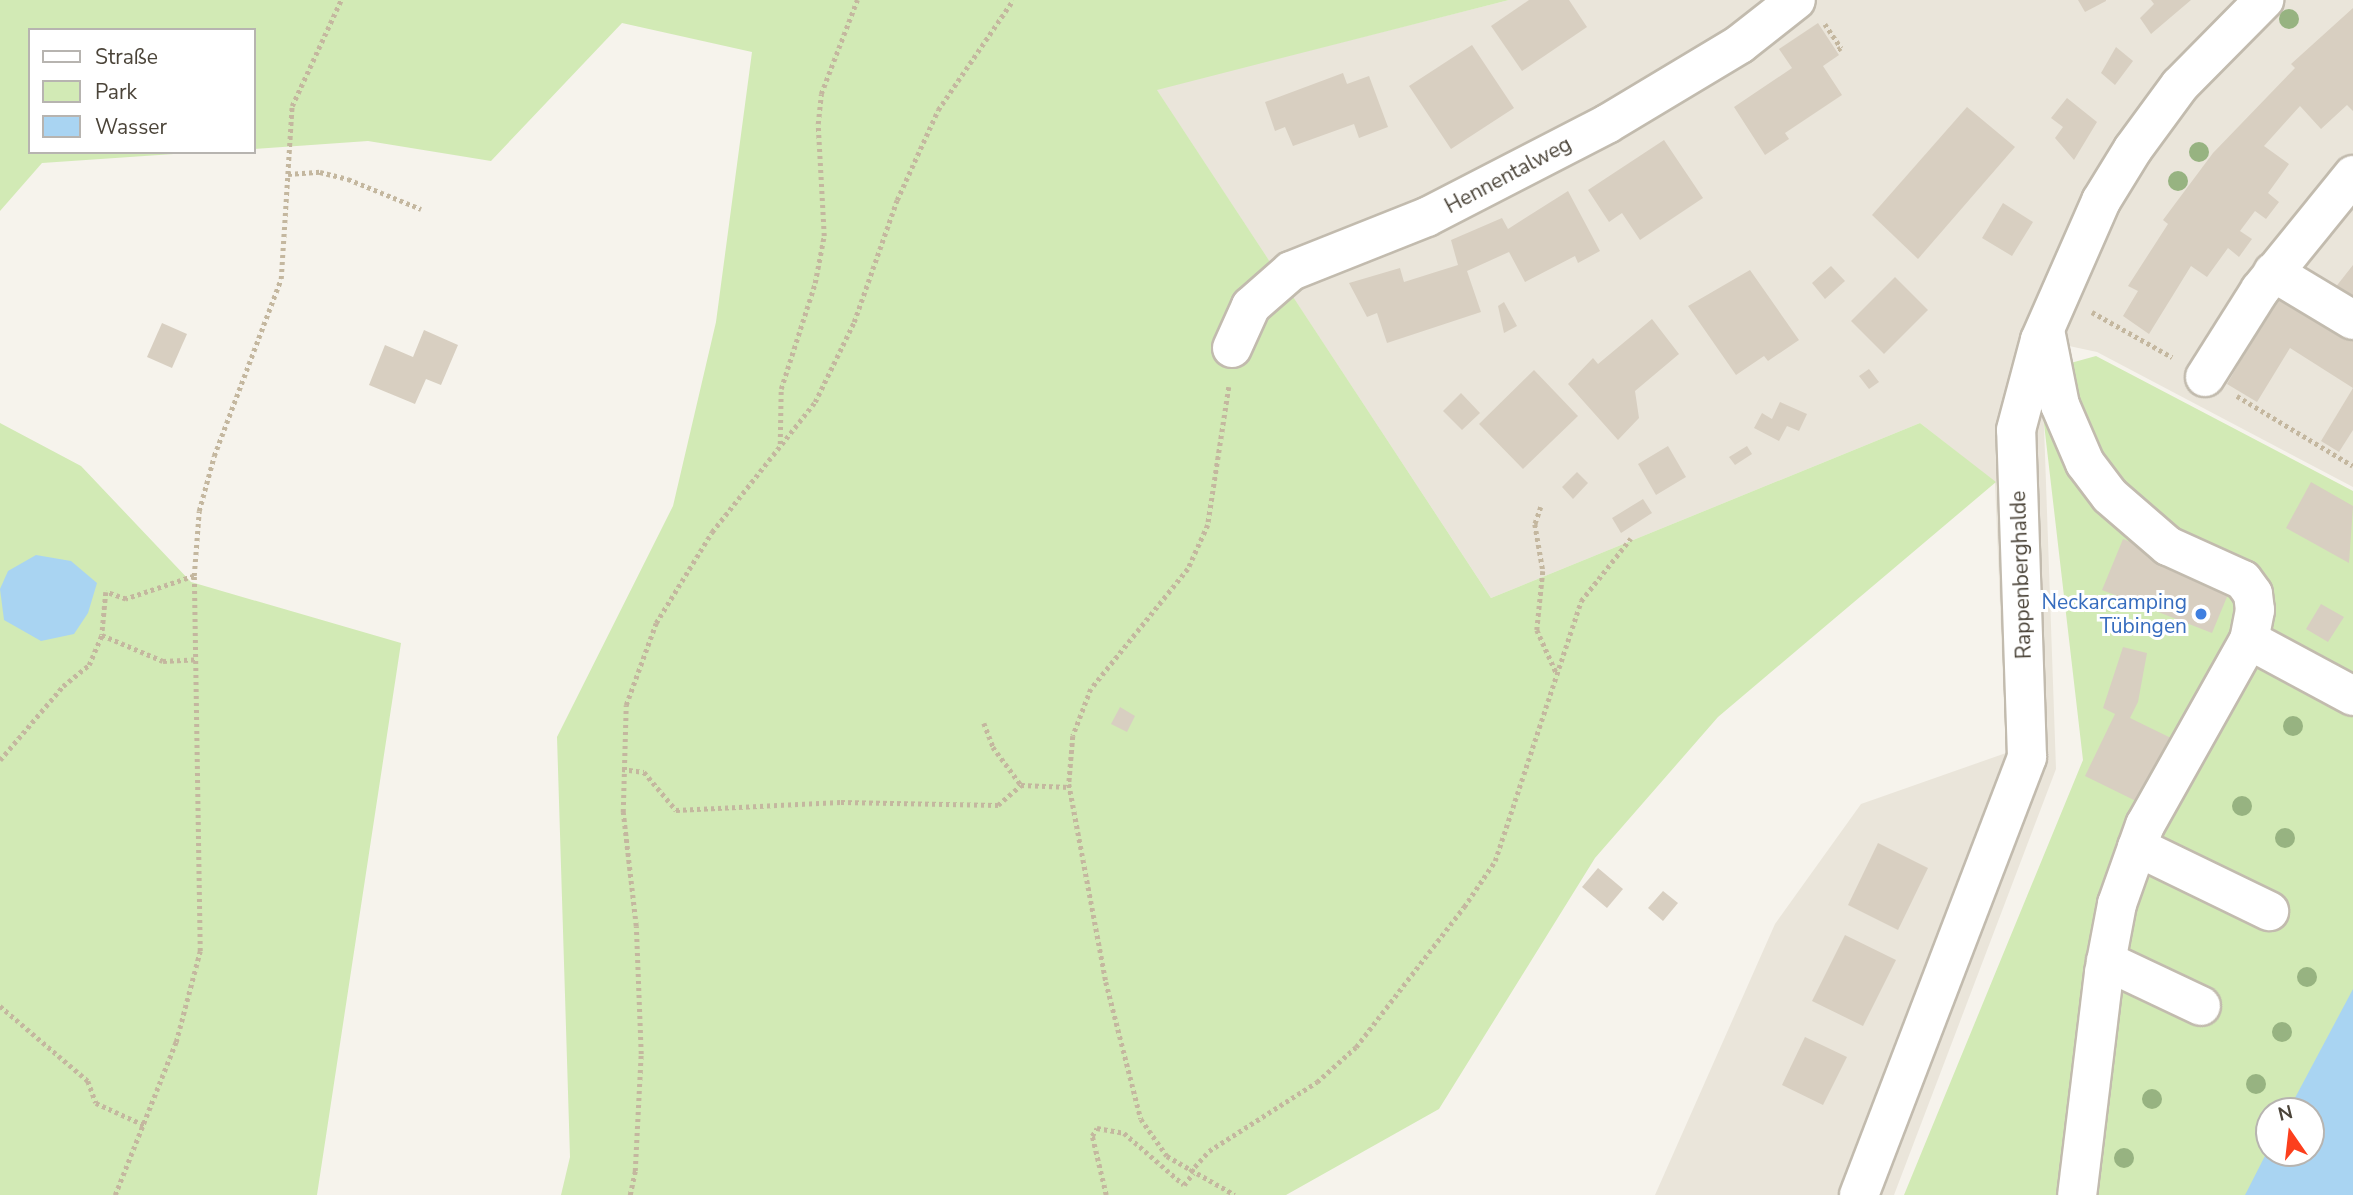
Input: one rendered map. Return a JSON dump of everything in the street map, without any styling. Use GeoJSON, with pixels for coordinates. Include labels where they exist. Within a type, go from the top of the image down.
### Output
{"type":"FeatureCollection","features":[{"type":"Feature","properties":{"kind":"street","name":"Hennentalweg"},"geometry":{"type":"LineString","coordinates":[[1233,348],[1251,306],[1291,271],[1427,217],[1607,124],[1740,44],[1796,0]]}},
{"type":"Feature","properties":{"kind":"street","name":"Rappenberghalde"},"geometry":{"type":"LineString","coordinates":[[1859,1195],[2027,757],[2016,430],[2046,333],[2101,201],[2133,149],[2180,85],[2264,0]]}},
{"type":"Feature","properties":{"kind":"street"},"geometry":{"type":"LineString","coordinates":[[2205,377],[2273,272],[2353,175]]}},
{"type":"Feature","properties":{"kind":"street"},"geometry":{"type":"LineString","coordinates":[[2273,272],[2353,320]]}},
{"type":"Feature","properties":{"kind":"street"},"geometry":{"type":"LineString","coordinates":[[2046,333],[2060,405],[2085,463],[2110,496],[2168,546],[2243,580],[2253,594],[2255,610],[2249,640],[2137,847],[2117,904],[2106,961],[2077,1195]]}},
{"type":"Feature","properties":{"kind":"street"},"geometry":{"type":"LineString","coordinates":[[2249,640],[2353,696]]}},
{"type":"Feature","properties":{"kind":"street"},"geometry":{"type":"LineString","coordinates":[[2137,847],[2269,911]]}},
{"type":"Feature","properties":{"kind":"street"},"geometry":{"type":"LineString","coordinates":[[2106,961],[2201,1006]]}},
{"type":"Feature","properties":{"kind":"path"},"geometry":{"type":"LineString","coordinates":[[115,1195],[176,1042],[200,951],[198,659],[194,576],[199,511],[214,456],[281,279],[292,106],[341,0]]}},
{"type":"Feature","properties":{"kind":"path"},"geometry":{"type":"LineString","coordinates":[[780,444],[781,389],[808,306],[824,236],[818,124],[821,94],[857,0]]}},
{"type":"Feature","properties":{"kind":"path"},"geometry":{"type":"LineString","coordinates":[[630,1195],[641,1054],[636,926],[622,769],[626,705],[656,623],[712,532],[815,402],[854,322],[897,200],[938,110],[1013,0]]}},
{"type":"Feature","properties":{"kind":"path"},"geometry":{"type":"LineString","coordinates":[[288,174],[320,172],[348,179],[421,209]]}},
{"type":"Feature","properties":{"kind":"path"},"geometry":{"type":"LineString","coordinates":[[2112,320],[2353,466]]}},
{"type":"Feature","properties":{"kind":"path"},"geometry":{"type":"LineString","coordinates":[[1233,348],[1218,478],[1208,525],[1188,569],[1091,689],[1073,736],[1070,787],[1106,982],[1141,1119],[1167,1156],[1191,1173],[1235,1195]]}},
{"type":"Feature","properties":{"kind":"path"},"geometry":{"type":"LineString","coordinates":[[1541,507],[1535,524],[1543,571],[1537,630],[1556,673]]}},
{"type":"Feature","properties":{"kind":"path"},"geometry":{"type":"LineString","coordinates":[[1106,1195],[1092,1136],[1097,1128],[1124,1133],[1184,1185],[1209,1151],[1317,1082],[1356,1047],[1412,979],[1496,860],[1581,601],[1631,538]]}},
{"type":"Feature","properties":{"kind":"path"},"geometry":{"type":"LineString","coordinates":[[0,760],[63,686],[89,665],[102,635],[106,592],[126,599],[194,576]]}},
{"type":"Feature","properties":{"kind":"path"},"geometry":{"type":"LineString","coordinates":[[102,635],[145,656],[178,663],[198,659]]}},
{"type":"Feature","properties":{"kind":"path"},"geometry":{"type":"LineString","coordinates":[[984,723],[993,747],[1021,785]]}},
{"type":"Feature","properties":{"kind":"path"},"geometry":{"type":"LineString","coordinates":[[622,769],[644,772],[676,810],[841,802],[998,805],[1021,785],[1070,787]]}},
{"type":"Feature","properties":{"kind":"path"},"geometry":{"type":"LineString","coordinates":[[0,1006],[88,1082],[96,1103],[144,1125]]}},
{"type":"Feature","properties":{"kind":"shaded area"},"geometry":{"type":"Polygon","coordinates":[[[1509,0],[2353,0],[2353,487],[2097,352],[2041,340],[2056,769],[1894,1195],[1655,1195],[1775,924],[1861,804],[2006,753],[1995,482],[1920,423],[1491,598],[1156,89],[1509,0]]]}},
{"type":"Feature","properties":{"kind":"green space"},"geometry":{"type":"Polygon","coordinates":[[[0,0],[1509,0],[1157,90],[1491,598],[1920,423],[1996,482],[1718,717],[1595,858],[1439,1109],[1286,1195],[561,1195],[570,1157],[557,737],[673,506],[716,322],[752,52],[622,23],[491,161],[368,141],[256,149],[256,28],[28,28],[28,154],[174,154],[42,163],[0,211],[0,0]]]}},
{"type":"Feature","properties":{"kind":"green space"},"geometry":{"type":"Polygon","coordinates":[[[2096,356],[2353,491],[2353,1019],[2313,1097],[2255,1097],[2255,1167],[2265,1167],[2263,1195],[1904,1195],[2083,760],[2038,372],[2096,356]]]}},
{"type":"Feature","properties":{"kind":"green space"},"geometry":{"type":"Polygon","coordinates":[[[0,423],[81,466],[191,582],[401,643],[317,1195],[0,1195],[0,423]]]}},
{"type":"Feature","properties":{"kind":"water"},"geometry":{"type":"Polygon","coordinates":[[[36,555],[71,561],[97,583],[88,613],[74,634],[41,641],[4,620],[0,589],[8,571],[36,555]]]}},
{"type":"Feature","properties":{"kind":"water"},"geometry":{"type":"Polygon","coordinates":[[[2353,989],[2353,1195],[2245,1195],[2259,1167],[2325,1167],[2325,1097],[2295,1097],[2353,989]]]}},
{"type":"Feature","properties":{"kind":"building"},"geometry":{"type":"Polygon","coordinates":[[[1529,0],[1569,0],[1587,27],[1522,71],[1491,26],[1529,0]]]}},
{"type":"Feature","properties":{"kind":"building"},"geometry":{"type":"Polygon","coordinates":[[[2078,0],[2106,0],[2106,1],[2085,12],[2078,0]]]}},
{"type":"Feature","properties":{"kind":"building"},"geometry":{"type":"Polygon","coordinates":[[[2151,0],[2191,0],[2151,34],[2140,18],[2154,4],[2151,0]]]}},
{"type":"Feature","properties":{"kind":"building"},"geometry":{"type":"Polygon","coordinates":[[[2353,8],[2353,111],[2347,105],[2321,129],[2300,106],[2264,146],[2289,164],[2268,193],[2279,202],[2266,219],[2255,211],[2240,231],[2252,239],[2239,257],[2228,248],[2207,277],[2191,266],[2149,334],[2123,316],[2138,291],[2128,286],[2168,224],[2163,220],[2213,153],[2295,68],[2291,64],[2353,8]]]}},
{"type":"Feature","properties":{"kind":"building"},"geometry":{"type":"Polygon","coordinates":[[[1818,23],[1839,55],[1823,66],[1842,95],[1785,133],[1789,139],[1765,155],[1734,107],[1792,68],[1779,49],[1818,23]]]}},
{"type":"Feature","properties":{"kind":"building"},"geometry":{"type":"Polygon","coordinates":[[[1472,45],[1514,108],[1451,149],[1409,86],[1472,45]]]}},
{"type":"Feature","properties":{"kind":"building"},"geometry":{"type":"Polygon","coordinates":[[[2116,47],[2133,61],[2115,85],[2101,73],[2116,47]]]}},
{"type":"Feature","properties":{"kind":"building"},"geometry":{"type":"Polygon","coordinates":[[[1343,73],[1347,84],[1369,76],[1388,127],[1359,138],[1354,124],[1293,146],[1285,127],[1275,131],[1265,102],[1343,73]]]}},
{"type":"Feature","properties":{"kind":"building"},"geometry":{"type":"Polygon","coordinates":[[[2067,98],[2097,122],[2074,160],[2055,138],[2063,127],[2051,118],[2067,98]]]}},
{"type":"Feature","properties":{"kind":"building"},"geometry":{"type":"Polygon","coordinates":[[[1967,107],[2015,147],[1918,259],[1872,215],[1967,107]]]}},
{"type":"Feature","properties":{"kind":"building"},"geometry":{"type":"Polygon","coordinates":[[[1664,140],[1703,198],[1640,240],[1622,213],[1609,222],[1588,190],[1664,140]]]}},
{"type":"Feature","properties":{"kind":"building"},"geometry":{"type":"Polygon","coordinates":[[[1568,191],[1600,251],[1578,263],[1575,256],[1525,282],[1509,252],[1467,271],[1481,312],[1387,343],[1377,313],[1367,317],[1349,283],[1400,268],[1404,282],[1458,265],[1451,240],[1502,218],[1508,229],[1568,191]]]}},
{"type":"Feature","properties":{"kind":"building"},"geometry":{"type":"Polygon","coordinates":[[[2003,203],[2033,222],[2012,256],[1982,238],[2003,203]]]}},
{"type":"Feature","properties":{"kind":"building"},"geometry":{"type":"Polygon","coordinates":[[[2353,265],[2353,310],[2331,293],[2353,265]]]}},
{"type":"Feature","properties":{"kind":"building"},"geometry":{"type":"Polygon","coordinates":[[[1831,266],[1845,281],[1825,299],[1812,283],[1831,266]]]}},
{"type":"Feature","properties":{"kind":"building"},"geometry":{"type":"Polygon","coordinates":[[[1750,270],[1799,340],[1768,361],[1764,356],[1736,375],[1688,306],[1750,270]]]}},
{"type":"Feature","properties":{"kind":"building"},"geometry":{"type":"Polygon","coordinates":[[[1895,277],[1928,310],[1884,354],[1851,321],[1895,277]]]}},
{"type":"Feature","properties":{"kind":"building"},"geometry":{"type":"Polygon","coordinates":[[[2279,295],[2353,341],[2353,388],[2290,348],[2257,402],[2227,384],[2279,295]]]}},
{"type":"Feature","properties":{"kind":"building"},"geometry":{"type":"Polygon","coordinates":[[[1504,302],[1517,326],[1504,333],[1498,306],[1504,302]]]}},
{"type":"Feature","properties":{"kind":"building"},"geometry":{"type":"Polygon","coordinates":[[[1652,319],[1679,354],[1635,391],[1639,418],[1618,440],[1568,384],[1593,358],[1598,364],[1652,319]]]}},
{"type":"Feature","properties":{"kind":"building"},"geometry":{"type":"Polygon","coordinates":[[[162,323],[187,334],[172,368],[147,357],[162,323]]]}},
{"type":"Feature","properties":{"kind":"building"},"geometry":{"type":"Polygon","coordinates":[[[424,330],[458,345],[441,385],[426,379],[415,404],[369,385],[385,345],[413,357],[424,330]]]}},
{"type":"Feature","properties":{"kind":"building"},"geometry":{"type":"Polygon","coordinates":[[[1869,369],[1879,382],[1869,389],[1859,376],[1869,369]]]}},
{"type":"Feature","properties":{"kind":"building"},"geometry":{"type":"Polygon","coordinates":[[[1534,370],[1578,416],[1523,469],[1479,424],[1534,370]]]}},
{"type":"Feature","properties":{"kind":"building"},"geometry":{"type":"Polygon","coordinates":[[[2353,388],[2353,430],[2339,452],[2321,441],[2353,388]]]}},
{"type":"Feature","properties":{"kind":"building"},"geometry":{"type":"Polygon","coordinates":[[[1461,393],[1480,413],[1462,430],[1443,411],[1461,393]]]}},
{"type":"Feature","properties":{"kind":"building"},"geometry":{"type":"Polygon","coordinates":[[[1780,402],[1807,414],[1799,431],[1787,426],[1779,441],[1754,428],[1762,413],[1772,419],[1780,402]]]}},
{"type":"Feature","properties":{"kind":"building"},"geometry":{"type":"Polygon","coordinates":[[[1668,446],[1686,477],[1656,495],[1638,464],[1668,446]]]}},
{"type":"Feature","properties":{"kind":"building"},"geometry":{"type":"Polygon","coordinates":[[[1747,446],[1752,454],[1735,465],[1729,457],[1747,446]]]}},
{"type":"Feature","properties":{"kind":"building"},"geometry":{"type":"Polygon","coordinates":[[[1577,472],[1588,483],[1573,499],[1562,487],[1577,472]]]}},
{"type":"Feature","properties":{"kind":"building"},"geometry":{"type":"Polygon","coordinates":[[[2311,482],[2353,506],[2349,563],[2286,528],[2311,482]]]}},
{"type":"Feature","properties":{"kind":"building"},"geometry":{"type":"Polygon","coordinates":[[[1643,499],[1652,513],[1621,533],[1612,518],[1643,499]]]}},
{"type":"Feature","properties":{"kind":"building"},"geometry":{"type":"Polygon","coordinates":[[[2123,539],[2189,565],[2229,592],[2212,633],[2102,590],[2123,539]]]}},
{"type":"Feature","properties":{"kind":"building"},"geometry":{"type":"Polygon","coordinates":[[[2321,604],[2344,617],[2328,642],[2306,629],[2321,604]]]}},
{"type":"Feature","properties":{"kind":"building"},"geometry":{"type":"Polygon","coordinates":[[[2123,647],[2147,653],[2138,702],[2130,718],[2171,738],[2140,803],[2085,776],[2115,714],[2103,708],[2123,647]]]}},
{"type":"Feature","properties":{"kind":"building"},"geometry":{"type":"Polygon","coordinates":[[[1120,707],[1135,716],[1127,732],[1111,724],[1120,707]]]}},
{"type":"Feature","properties":{"kind":"building"},"geometry":{"type":"Polygon","coordinates":[[[1878,843],[1928,868],[1898,930],[1848,905],[1878,843]]]}},
{"type":"Feature","properties":{"kind":"building"},"geometry":{"type":"Polygon","coordinates":[[[1598,868],[1623,889],[1607,908],[1582,887],[1598,868]]]}},
{"type":"Feature","properties":{"kind":"building"},"geometry":{"type":"Polygon","coordinates":[[[1663,891],[1678,903],[1663,921],[1648,908],[1663,891]]]}},
{"type":"Feature","properties":{"kind":"building"},"geometry":{"type":"Polygon","coordinates":[[[1845,935],[1896,960],[1863,1026],[1812,1001],[1845,935]]]}},
{"type":"Feature","properties":{"kind":"building"},"geometry":{"type":"Polygon","coordinates":[[[1805,1037],[1847,1057],[1823,1105],[1782,1085],[1805,1037]]]}},
{"type":"Feature","properties":{"kind":"place","name":"Neckarcamping Tübingen"},"geometry":{"type":"Point","coordinates":[2201,614]}}]}
